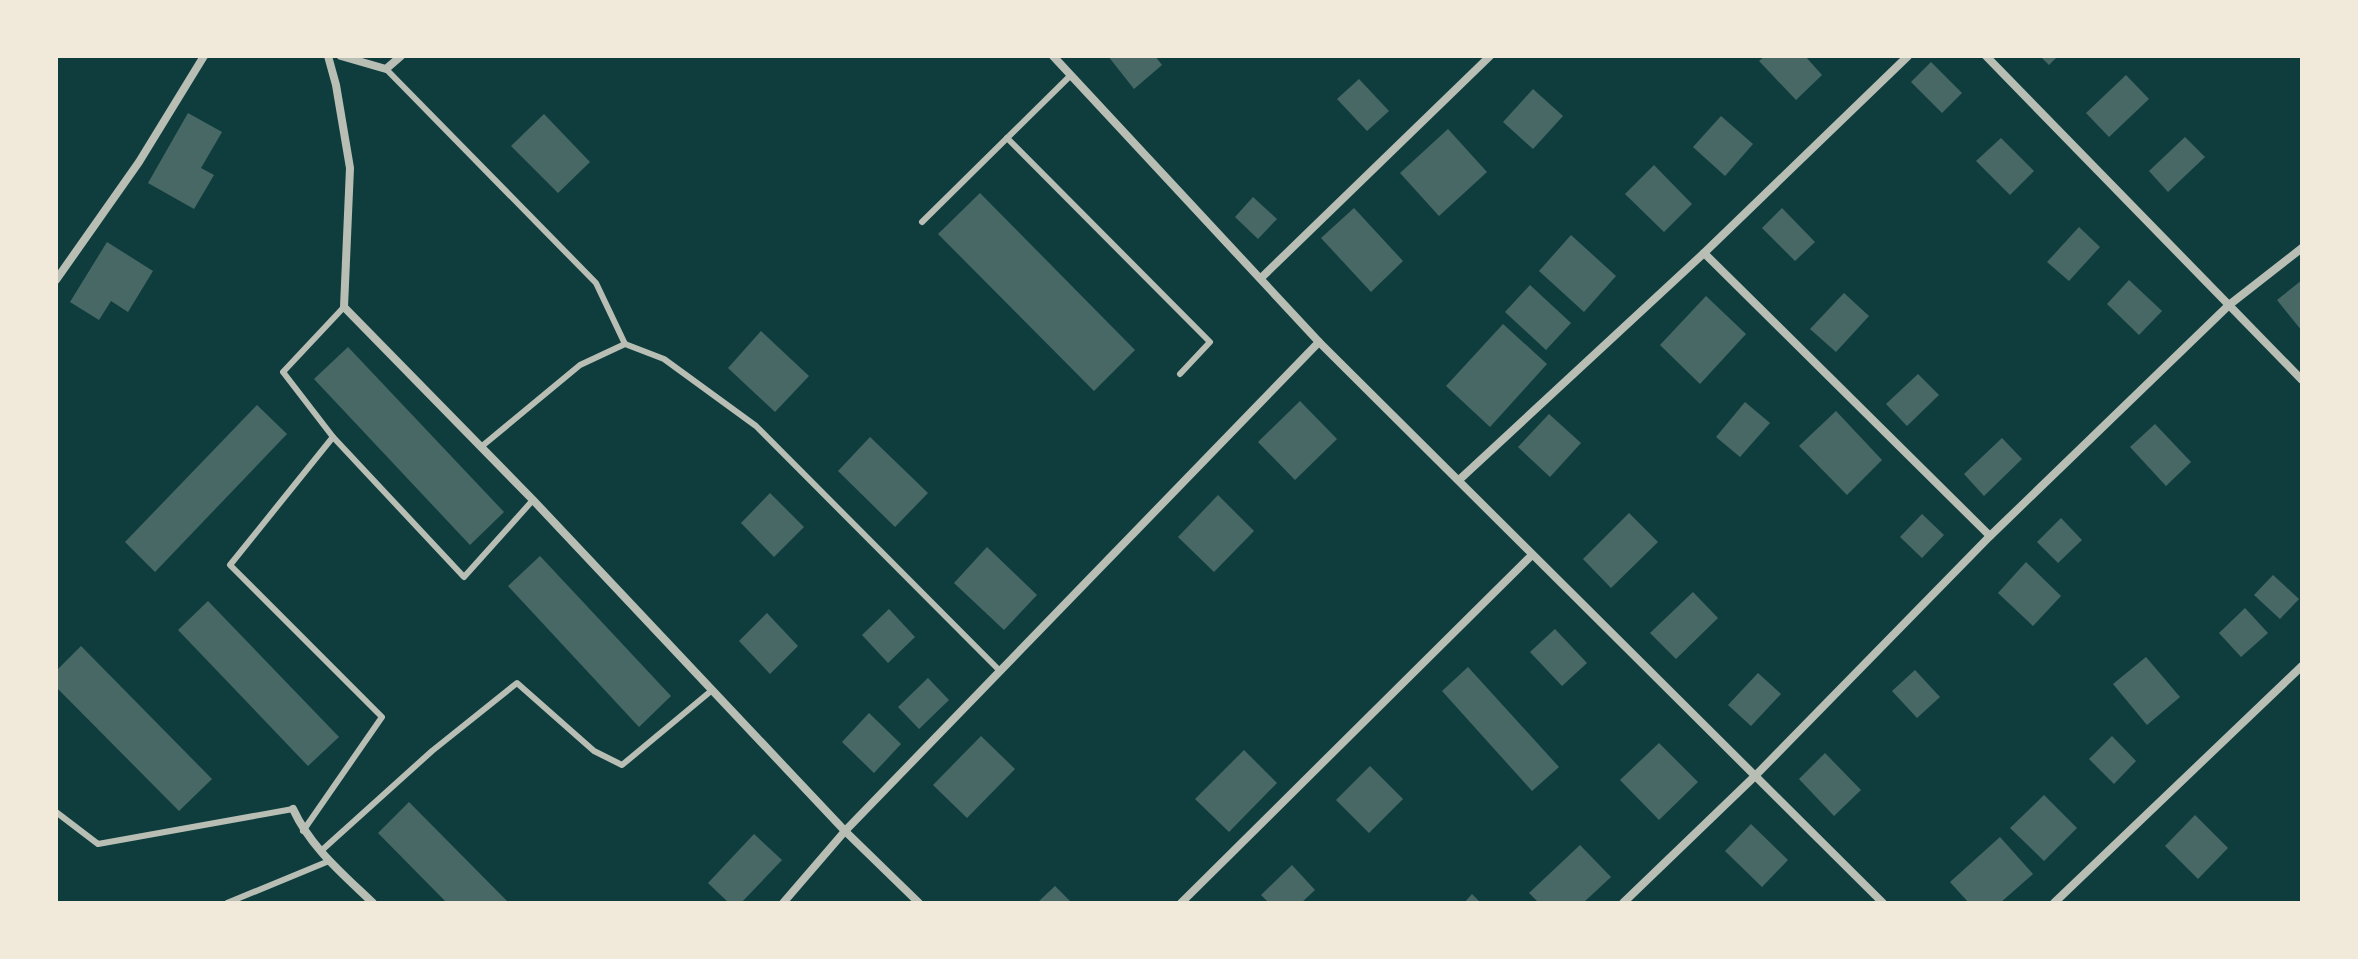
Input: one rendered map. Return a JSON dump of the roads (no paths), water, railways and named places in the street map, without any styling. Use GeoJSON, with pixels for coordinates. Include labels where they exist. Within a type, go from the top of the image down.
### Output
{"type":"FeatureCollection","features":[{"type":"Feature","properties":{"kind":"street"},"geometry":{"type":"LineString","coordinates":[[56,280],[139,162],[204,56]]}},
{"type":"Feature","properties":{"kind":"street"},"geometry":{"type":"LineString","coordinates":[[328,56],[350,168],[344,307],[533,500],[845,831],[919,903]]}},
{"type":"Feature","properties":{"kind":"street"},"geometry":{"type":"LineString","coordinates":[[341,56],[386,69],[401,56]]}},
{"type":"Feature","properties":{"kind":"street"},"geometry":{"type":"LineString","coordinates":[[1053,56],[1319,342],[1883,903]]}},
{"type":"Feature","properties":{"kind":"street"},"geometry":{"type":"LineString","coordinates":[[1261,278],[1490,56]]}},
{"type":"Feature","properties":{"kind":"street"},"geometry":{"type":"LineString","coordinates":[[1459,480],[1704,253],[1908,56]]}},
{"type":"Feature","properties":{"kind":"street"},"geometry":{"type":"LineString","coordinates":[[1986,56],[2302,380]]}},
{"type":"Feature","properties":{"kind":"street"},"geometry":{"type":"LineString","coordinates":[[1623,903],[1755,776],[1990,536],[2229,305],[2302,248]]}},
{"type":"Feature","properties":{"kind":"street"},"geometry":{"type":"LineString","coordinates":[[1704,253],[1990,536]]}},
{"type":"Feature","properties":{"kind":"street"},"geometry":{"type":"LineString","coordinates":[[783,903],[845,831],[1319,342]]}},
{"type":"Feature","properties":{"kind":"street"},"geometry":{"type":"LineString","coordinates":[[1181,903],[1532,555]]}},
{"type":"Feature","properties":{"kind":"street"},"geometry":{"type":"LineString","coordinates":[[2054,903],[2302,666]]}},
{"type":"Feature","properties":{"kind":"street"},"geometry":{"type":"LineString","coordinates":[[293,809],[303,831],[373,903]]}},
{"type":"Feature","properties":{"kind":"lane"},"geometry":{"type":"LineString","coordinates":[[386,69],[596,283],[625,344],[664,359],[756,426],[1000,671]]}},
{"type":"Feature","properties":{"kind":"lane"},"geometry":{"type":"LineString","coordinates":[[922,222],[1071,75]]}},
{"type":"Feature","properties":{"kind":"lane"},"geometry":{"type":"LineString","coordinates":[[1007,138],[1210,342],[1180,374]]}},
{"type":"Feature","properties":{"kind":"lane"},"geometry":{"type":"LineString","coordinates":[[344,307],[283,372],[333,437],[464,577],[533,500]]}},
{"type":"Feature","properties":{"kind":"lane"},"geometry":{"type":"LineString","coordinates":[[481,447],[580,365],[625,344]]}},
{"type":"Feature","properties":{"kind":"lane"},"geometry":{"type":"LineString","coordinates":[[303,831],[382,717],[230,565],[333,437]]}},
{"type":"Feature","properties":{"kind":"lane"},"geometry":{"type":"LineString","coordinates":[[321,851],[432,751],[517,683],[594,751],[622,765],[711,691]]}},
{"type":"Feature","properties":{"kind":"lane"},"geometry":{"type":"LineString","coordinates":[[56,812],[98,844],[293,809]]}},
{"type":"Feature","properties":{"kind":"lane"},"geometry":{"type":"LineString","coordinates":[[227,903],[329,861]]}}]}
